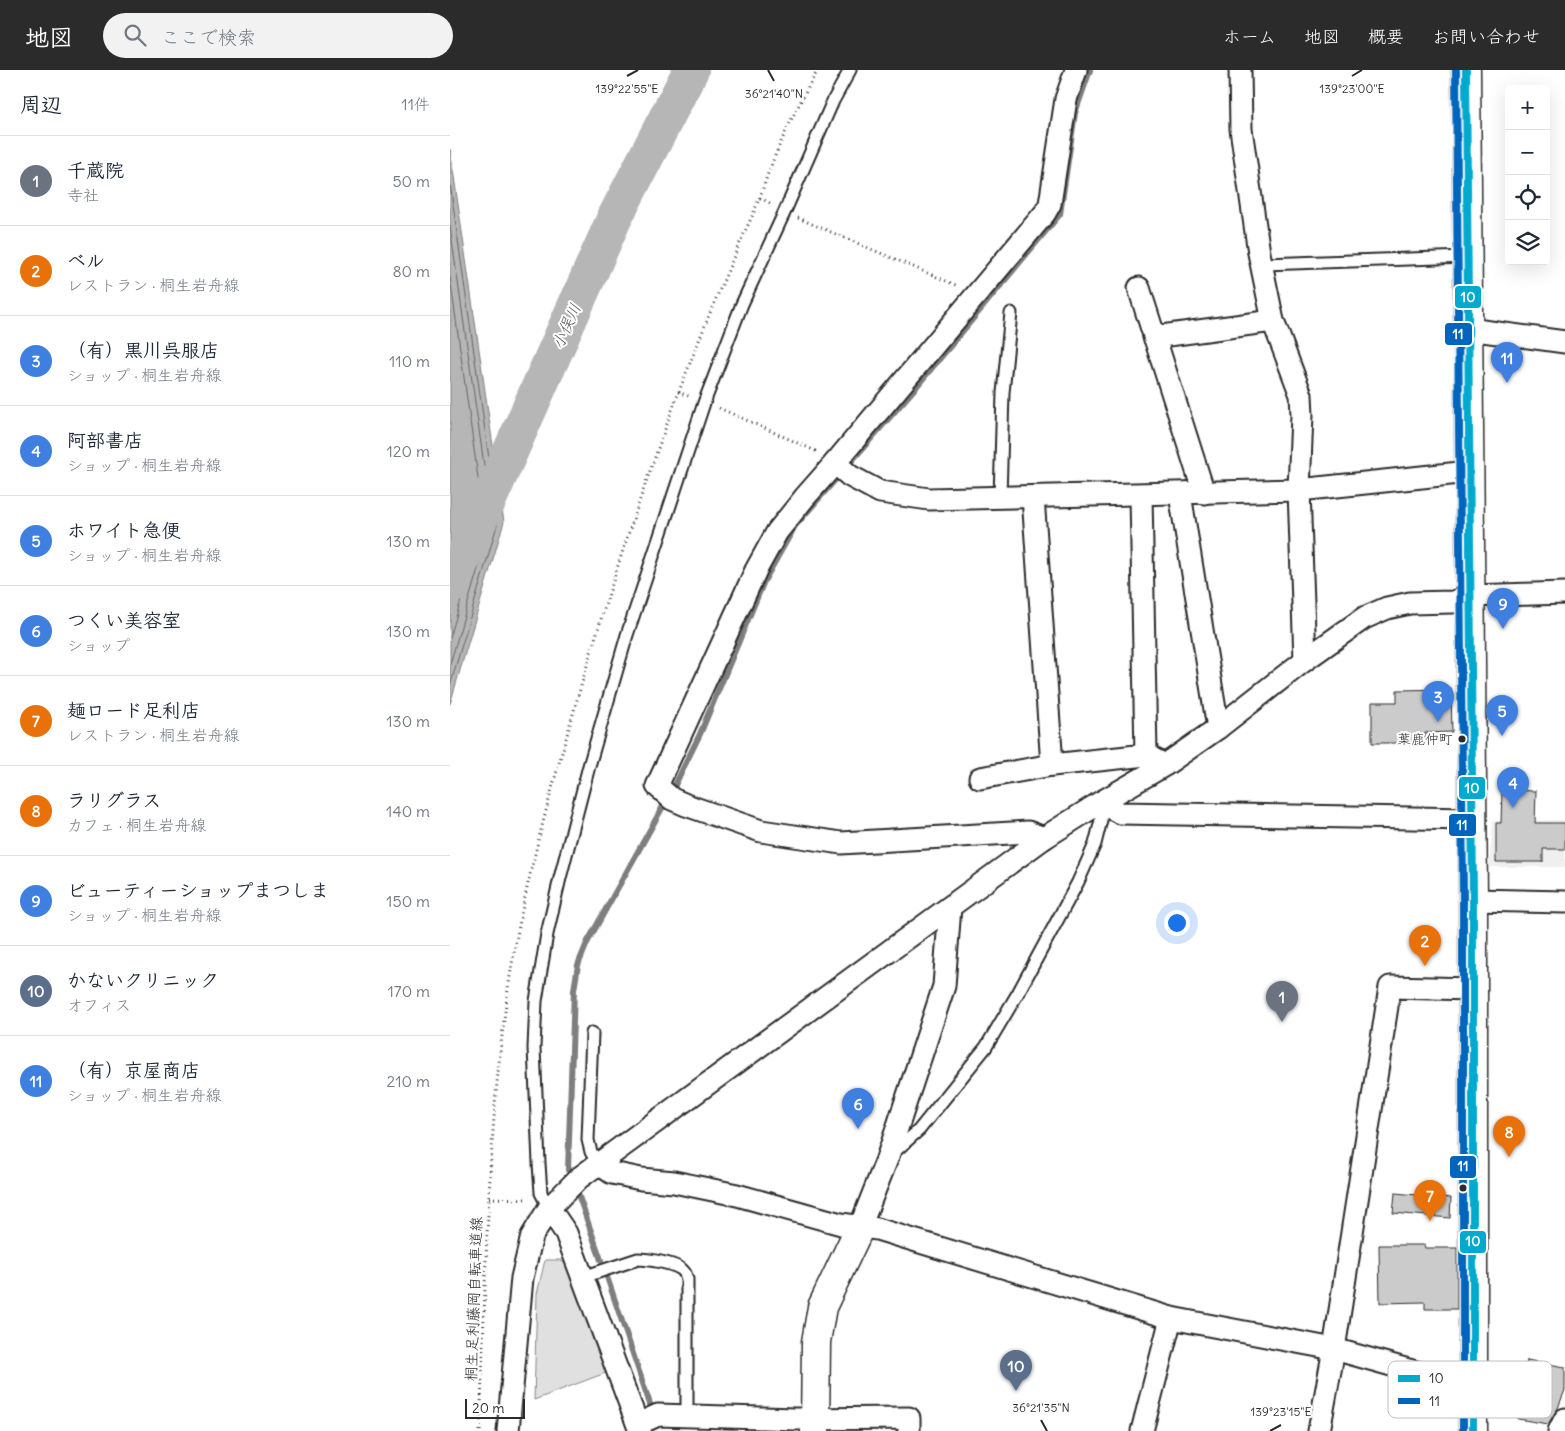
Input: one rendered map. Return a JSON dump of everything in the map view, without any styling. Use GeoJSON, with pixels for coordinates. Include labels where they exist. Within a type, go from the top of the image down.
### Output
{"type":"FeatureCollection","features":[{"type":"Feature","properties":{"kind":"main road"},"geometry":{"type":"LineString","coordinates":[[1466,70],[1473,900],[1473,1361]]}},
{"type":"Feature","properties":{"kind":"main road"},"geometry":{"type":"LineString","coordinates":[[815,1425],[816,1342],[822,1307],[860,1227]]}},
{"type":"Feature","properties":{"kind":"main road"},"geometry":{"type":"LineString","coordinates":[[1473,1418],[1473,1431]]}},
{"type":"Feature","properties":{"kind":"street"},"geometry":{"type":"LineString","coordinates":[[1044,838],[1028,832],[841,843],[761,831],[672,799],[657,786],[756,570],[777,532],[805,496],[842,469],[1046,213],[1050,204],[1066,99],[1076,70]]}},
{"type":"Feature","properties":{"kind":"street"},"geometry":{"type":"LineString","coordinates":[[1240,70],[1241,128],[1261,264],[1273,321],[1301,395],[1299,490],[1305,660]]}},
{"type":"Feature","properties":{"kind":"street"},"geometry":{"type":"LineString","coordinates":[[1139,288],[1204,493]]}},
{"type":"Feature","properties":{"kind":"street"},"geometry":{"type":"LineString","coordinates":[[1154,337],[1273,321]]}},
{"type":"Feature","properties":{"kind":"street"},"geometry":{"type":"LineString","coordinates":[[1468,329],[1565,342]]}},
{"type":"Feature","properties":{"kind":"street"},"geometry":{"type":"LineString","coordinates":[[842,469],[880,492],[929,499],[1299,490],[1469,472]]}},
{"type":"Feature","properties":{"kind":"street"},"geometry":{"type":"LineString","coordinates":[[1180,494],[1218,728]]}},
{"type":"Feature","properties":{"kind":"street"},"geometry":{"type":"LineString","coordinates":[[1141,495],[1146,755]]}},
{"type":"Feature","properties":{"kind":"street"},"geometry":{"type":"LineString","coordinates":[[1033,497],[1052,765]]}},
{"type":"Feature","properties":{"kind":"street"},"geometry":{"type":"LineString","coordinates":[[508,1431],[522,1278],[540,1204],[1044,838],[1165,765],[1218,728],[1305,660],[1364,618],[1387,608],[1410,603],[1452,602],[1470,596],[1565,593]]}},
{"type":"Feature","properties":{"kind":"street"},"geometry":{"type":"LineString","coordinates":[[980,778],[1052,765],[1146,755],[1165,765]]}},
{"type":"Feature","properties":{"kind":"street"},"geometry":{"type":"LineString","coordinates":[[1102,802],[1120,813],[1472,820]]}},
{"type":"Feature","properties":{"kind":"street"},"geometry":{"type":"LineString","coordinates":[[1473,900],[1565,902]]}},
{"type":"Feature","properties":{"kind":"street"},"geometry":{"type":"LineString","coordinates":[[860,1227],[886,1159],[944,986],[950,907]]}},
{"type":"Feature","properties":{"kind":"street"},"geometry":{"type":"LineString","coordinates":[[1318,1431],[1334,1349],[1390,987],[1473,989]]}},
{"type":"Feature","properties":{"kind":"street"},"geometry":{"type":"LineString","coordinates":[[598,1163],[612,1173],[640,1179],[674,1182],[737,1195],[841,1224],[877,1229],[1171,1318],[1334,1349],[1388,1364]]}},
{"type":"Feature","properties":{"kind":"street"},"geometry":{"type":"LineString","coordinates":[[540,1204],[566,1233],[639,1427],[658,1415],[782,1425],[815,1425],[909,1418],[909,1431]]}},
{"type":"Feature","properties":{"kind":"street"},"geometry":{"type":"LineString","coordinates":[[1142,1431],[1171,1318]]}},
{"type":"Feature","properties":{"kind":"street"},"geometry":{"type":"LineString","coordinates":[[1559,1431],[1565,1419]]}},
{"type":"Feature","properties":{"kind":"lane"},"geometry":{"type":"LineString","coordinates":[[540,1204],[535,1057],[536,1001],[547,934],[586,775],[627,635],[704,402],[742,304],[785,211],[832,101],[850,70]]}},
{"type":"Feature","properties":{"kind":"lane"},"geometry":{"type":"LineString","coordinates":[[1261,264],[1468,257]]}},
{"type":"Feature","properties":{"kind":"lane"},"geometry":{"type":"LineString","coordinates":[[1000,498],[1003,393],[1011,313]]}},
{"type":"Feature","properties":{"kind":"lane"},"geometry":{"type":"LineString","coordinates":[[886,1159],[919,1130],[986,1048],[1078,882],[1095,844],[1101,820],[1102,802]]}},
{"type":"Feature","properties":{"kind":"lane"},"geometry":{"type":"LineString","coordinates":[[592,1033],[588,1140],[591,1152],[598,1163]]}},
{"type":"Feature","properties":{"kind":"lane"},"geometry":{"type":"LineString","coordinates":[[583,1277],[638,1259],[680,1268],[684,1273],[687,1279],[687,1416]]}},
{"type":"Feature","properties":{"kind":"path"},"geometry":{"type":"LineString","coordinates":[[760,198],[779,208]]}},
{"type":"Feature","properties":{"kind":"path"},"geometry":{"type":"LineString","coordinates":[[793,215],[960,286]]}},
{"type":"Feature","properties":{"kind":"path"},"geometry":{"type":"LineString","coordinates":[[728,412],[826,456],[842,469]]}},
{"type":"Feature","properties":{"kind":"path","name":"桐生足利藤岡自転車道線"},"geometry":{"type":"LineString","coordinates":[[480,1431],[489,1198],[540,1204]]}},
{"type":"Feature","properties":{"kind":"shaded area"},"geometry":{"type":"Polygon","coordinates":[[[1565,820],[1565,867],[1489,867],[1493,821],[1565,820]]]}},
{"type":"Feature","properties":{"kind":"shaded area"},"geometry":{"type":"Polygon","coordinates":[[[545,1260],[560,1260],[572,1268],[608,1372],[534,1400],[537,1294],[545,1260]]]}},
{"type":"Feature","properties":{"kind":"water"},"geometry":{"type":"Polygon","coordinates":[[[450,149],[504,522],[450,704],[450,149]]]}},
{"type":"Feature","properties":{"kind":"building"},"geometry":{"type":"Polygon","coordinates":[[[1451,689],[1452,732],[1425,733],[1425,743],[1372,743],[1372,702],[1397,702],[1397,690],[1451,689]]]}},
{"type":"Feature","properties":{"kind":"building"},"geometry":{"type":"Polygon","coordinates":[[[1502,790],[1536,791],[1535,823],[1565,823],[1565,849],[1543,849],[1543,862],[1496,862],[1496,823],[1501,823],[1502,790]]]}},
{"type":"Feature","properties":{"kind":"building"},"geometry":{"type":"Polygon","coordinates":[[[1395,1193],[1451,1198],[1450,1218],[1393,1213],[1395,1193]]]}},
{"type":"Feature","properties":{"kind":"building"},"geometry":{"type":"Polygon","coordinates":[[[1379,1245],[1424,1245],[1425,1248],[1457,1248],[1457,1309],[1425,1309],[1425,1302],[1380,1303],[1379,1245]]]}},
{"type":"Feature","properties":{"kind":"building"},"geometry":{"type":"Polygon","coordinates":[[[1552,1365],[1565,1367],[1565,1390],[1552,1418],[1552,1365]]]}},
{"type":"Feature","properties":{"kind":"building"},"geometry":{"type":"Polygon","coordinates":[[[1518,1418],[1552,1418],[1548,1424],[1518,1418]]]}},
{"type":"Feature","properties":{"kind":"waterway","name":"小俣川"},"geometry":{"type":"LineString","coordinates":[[450,587],[614,219],[691,70]]}},
{"type":"Feature","properties":{"kind":"waterway"},"geometry":{"type":"LineString","coordinates":[[674,787],[700,734],[764,581],[795,526],[916,387],[1060,214],[1075,113],[1090,70]]}},
{"type":"Feature","properties":{"kind":"waterway"},"geometry":{"type":"LineString","coordinates":[[568,1170],[574,990],[578,965],[587,943],[666,801]]}},
{"type":"Feature","properties":{"kind":"waterway"},"geometry":{"type":"LineString","coordinates":[[578,1194],[601,1260]]}},
{"type":"Feature","properties":{"kind":"waterway"},"geometry":{"type":"LineString","coordinates":[[607,1277],[650,1404]]}},
{"type":"Feature","properties":{"kind":"transit line","name":"11"},"geometry":{"type":"LineString","coordinates":[[1456,70],[1463,900],[1463,1361]]}},
{"type":"Feature","properties":{"kind":"transit line","name":"10"},"geometry":{"type":"LineString","coordinates":[[1466,70],[1473,900],[1473,1361]]}},
{"type":"Feature","properties":{"kind":"transit line","name":"11"},"geometry":{"type":"LineString","coordinates":[[1463,1418],[1463,1431]]}},
{"type":"Feature","properties":{"kind":"transit line","name":"10"},"geometry":{"type":"LineString","coordinates":[[1473,1418],[1473,1431]]}},
{"type":"Feature","properties":{"kind":"place","name":"（有）京屋商店"},"geometry":{"type":"Point","coordinates":[1507,383]}},
{"type":"Feature","properties":{"kind":"place","name":"ビューティーショップまつしま"},"geometry":{"type":"Point","coordinates":[1503,629]}},
{"type":"Feature","properties":{"kind":"place","name":"（有）黒川呉服店"},"geometry":{"type":"Point","coordinates":[1438,722]}},
{"type":"Feature","properties":{"kind":"place","name":"ホワイト急便"},"geometry":{"type":"Point","coordinates":[1502,736]}},
{"type":"Feature","properties":{"kind":"place","name":"葉鹿仲町"},"geometry":{"type":"Point","coordinates":[1462,739]}},
{"type":"Feature","properties":{"kind":"place","name":"阿部書店"},"geometry":{"type":"Point","coordinates":[1513,808]}},
{"type":"Feature","properties":{"kind":"place","name":"ベル"},"geometry":{"type":"Point","coordinates":[1425,966]}},
{"type":"Feature","properties":{"kind":"place","name":"千蔵院"},"geometry":{"type":"Point","coordinates":[1282,1022]}},
{"type":"Feature","properties":{"kind":"place","name":"つくい美容室"},"geometry":{"type":"Point","coordinates":[858,1129]}},
{"type":"Feature","properties":{"kind":"place","name":"ラリグラス"},"geometry":{"type":"Point","coordinates":[1509,1157]}},
{"type":"Feature","properties":{"kind":"place","name":"麺ロード足利店"},"geometry":{"type":"Point","coordinates":[1430,1221]}},
{"type":"Feature","properties":{"kind":"place","name":"かないクリニック"},"geometry":{"type":"Point","coordinates":[1016,1391]}}]}
